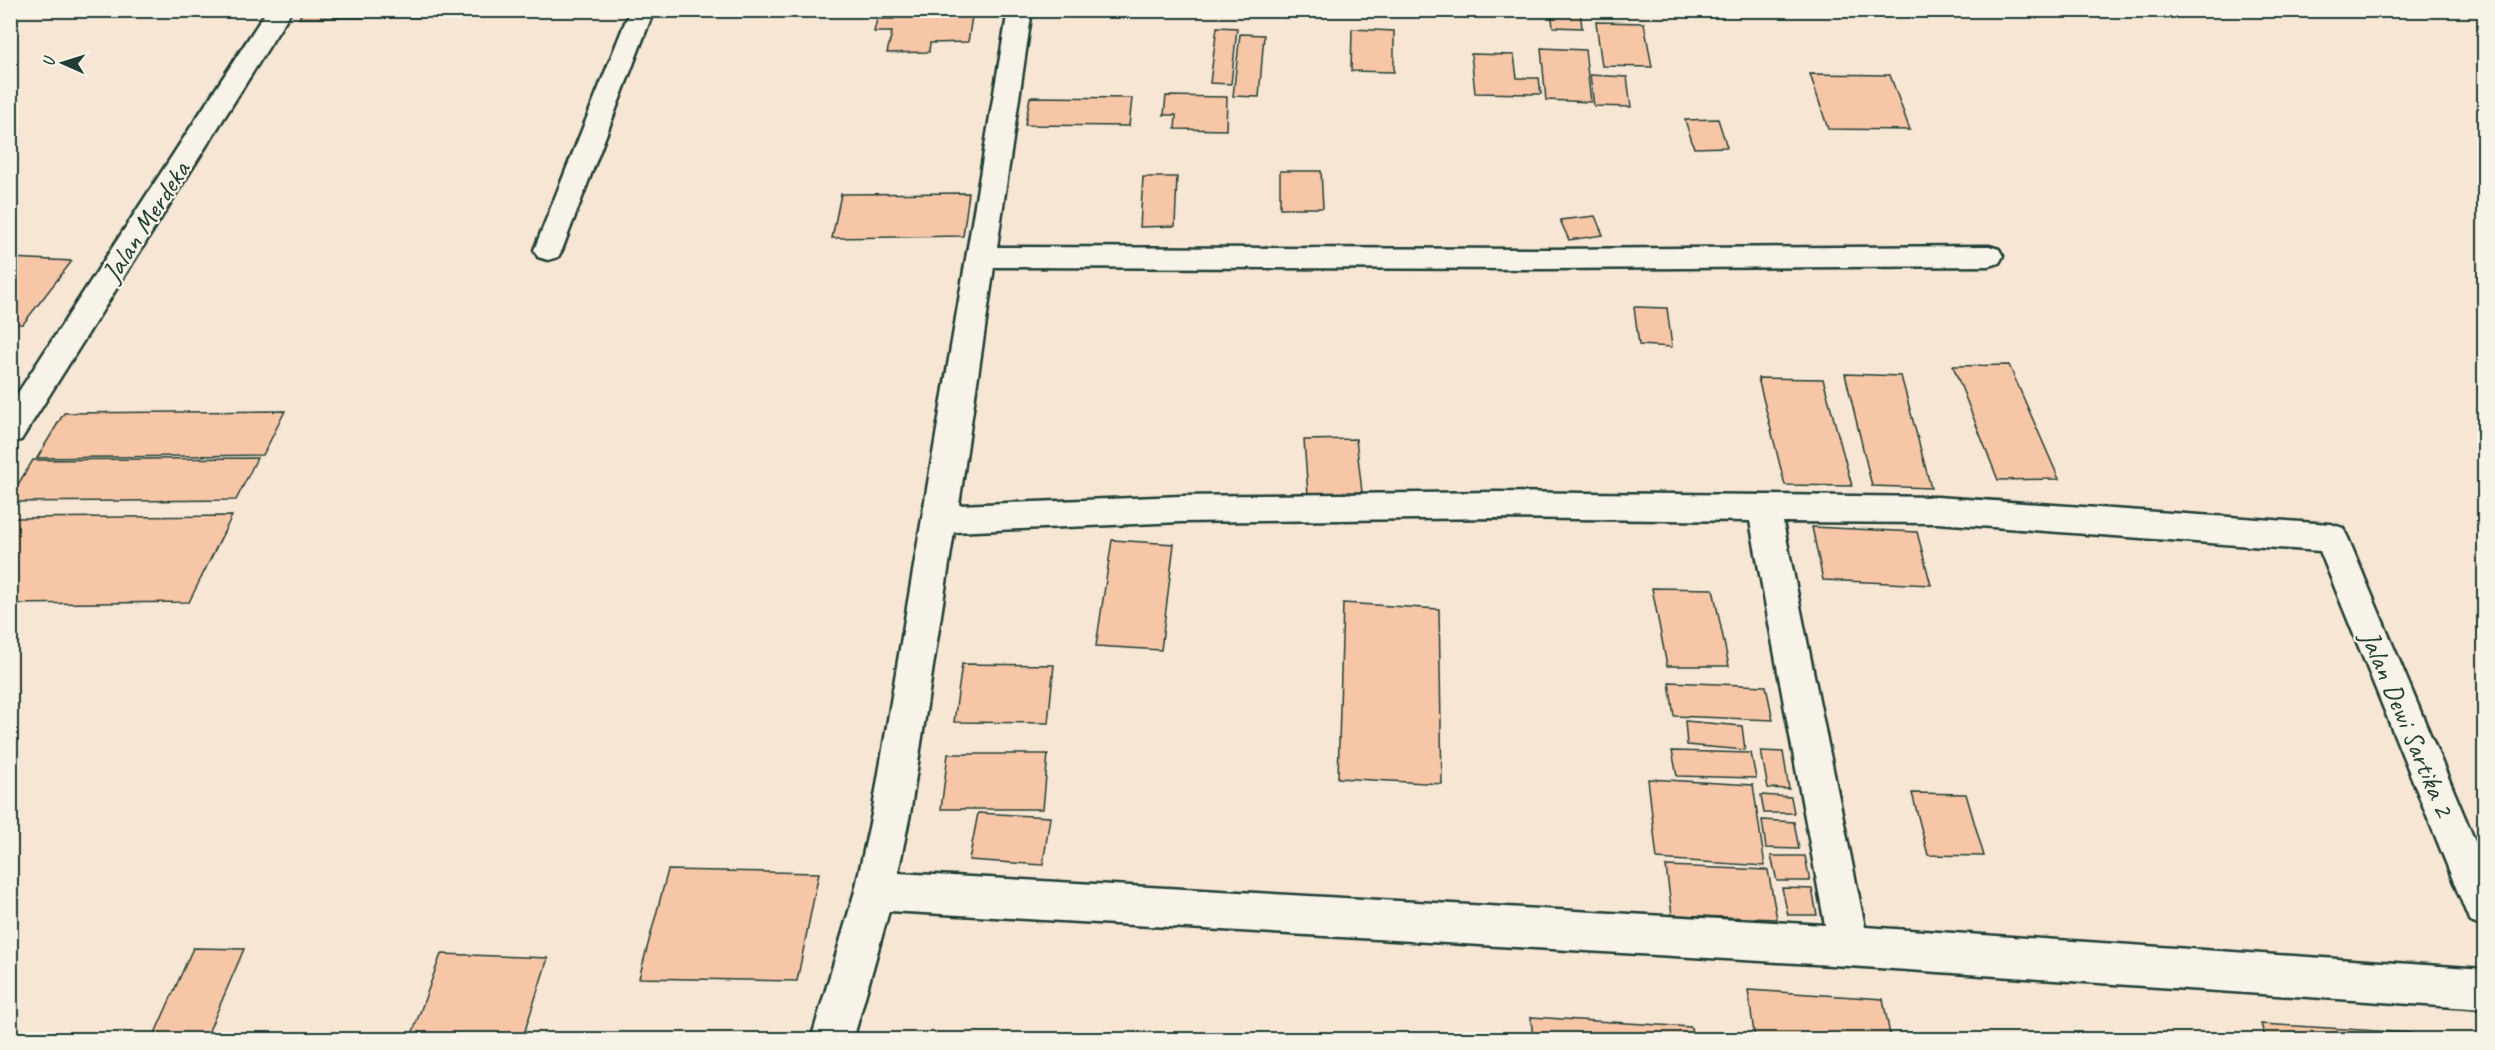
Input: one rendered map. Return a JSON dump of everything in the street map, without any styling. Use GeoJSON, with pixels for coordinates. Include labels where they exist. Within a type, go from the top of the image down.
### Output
{"type":"FeatureCollection","features":[{"type":"Feature","properties":{"kind":"street","name":"Jalan Merdeka"},"geometry":{"type":"LineString","coordinates":[[10,431],[280,10]]}},
{"type":"Feature","properties":{"kind":"street"},"geometry":{"type":"LineString","coordinates":[[548,250],[642,10]]}},
{"type":"Feature","properties":{"kind":"street"},"geometry":{"type":"LineString","coordinates":[[832,1040],[875,891],[891,814],[983,257],[1020,10]]}},
{"type":"Feature","properties":{"kind":"street"},"geometry":{"type":"LineString","coordinates":[[983,257],[1547,259],[1989,255]]}},
{"type":"Feature","properties":{"kind":"street"},"geometry":{"type":"LineString","coordinates":[[940,519],[1181,509],[1426,506],[1764,508],[1849,946]]}},
{"type":"Feature","properties":{"kind":"street","name":"Jalan Dewi Sartika 2"},"geometry":{"type":"LineString","coordinates":[[1764,508],[1937,510],[2331,538],[2484,908]]}},
{"type":"Feature","properties":{"kind":"street"},"geometry":{"type":"LineString","coordinates":[[875,891],[1849,946],[2484,989]]}},
{"type":"Feature","properties":{"kind":"building"},"geometry":{"type":"Polygon","coordinates":[[[304,10],[461,10],[458,17],[299,18],[304,10]]]}},
{"type":"Feature","properties":{"kind":"building"},"geometry":{"type":"Polygon","coordinates":[[[896,10],[973,10],[968,42],[930,43],[929,52],[887,53],[892,32],[874,32],[877,19],[894,19],[896,10]]]}},
{"type":"Feature","properties":{"kind":"building"},"geometry":{"type":"Polygon","coordinates":[[[1551,10],[1580,10],[1582,28],[1553,27],[1551,10]]]}},
{"type":"Feature","properties":{"kind":"building"},"geometry":{"type":"Polygon","coordinates":[[[1596,22],[1644,23],[1652,67],[1602,66],[1596,22]]]}},
{"type":"Feature","properties":{"kind":"building"},"geometry":{"type":"Polygon","coordinates":[[[1217,27],[1237,28],[1231,84],[1210,83],[1217,27]]]}},
{"type":"Feature","properties":{"kind":"building"},"geometry":{"type":"Polygon","coordinates":[[[1352,29],[1394,31],[1394,72],[1351,71],[1352,29]]]}},
{"type":"Feature","properties":{"kind":"building"},"geometry":{"type":"Polygon","coordinates":[[[1240,34],[1264,35],[1259,97],[1233,96],[1240,34]]]}},
{"type":"Feature","properties":{"kind":"building"},"geometry":{"type":"Polygon","coordinates":[[[1541,48],[1585,50],[1591,102],[1546,100],[1541,48]]]}},
{"type":"Feature","properties":{"kind":"building"},"geometry":{"type":"Polygon","coordinates":[[[1471,54],[1514,55],[1517,78],[1539,78],[1541,94],[1475,93],[1471,54]]]}},
{"type":"Feature","properties":{"kind":"building"},"geometry":{"type":"Polygon","coordinates":[[[1810,74],[1890,75],[1910,130],[1828,129],[1810,74]]]}},
{"type":"Feature","properties":{"kind":"building"},"geometry":{"type":"Polygon","coordinates":[[[1590,75],[1627,77],[1631,107],[1594,106],[1590,75]]]}},
{"type":"Feature","properties":{"kind":"building"},"geometry":{"type":"Polygon","coordinates":[[[1166,96],[1227,97],[1226,130],[1175,129],[1176,115],[1164,115],[1166,96]]]}},
{"type":"Feature","properties":{"kind":"building"},"geometry":{"type":"Polygon","coordinates":[[[1030,97],[1132,98],[1129,126],[1025,125],[1030,97]]]}},
{"type":"Feature","properties":{"kind":"building"},"geometry":{"type":"Polygon","coordinates":[[[1718,119],[1727,147],[1694,148],[1685,120],[1718,119]]]}},
{"type":"Feature","properties":{"kind":"building"},"geometry":{"type":"Polygon","coordinates":[[[1280,171],[1321,171],[1323,208],[1280,208],[1280,171]]]}},
{"type":"Feature","properties":{"kind":"building"},"geometry":{"type":"Polygon","coordinates":[[[1143,177],[1177,177],[1175,226],[1140,227],[1143,177]]]}},
{"type":"Feature","properties":{"kind":"building"},"geometry":{"type":"Polygon","coordinates":[[[969,193],[963,236],[832,238],[841,194],[969,193]]]}},
{"type":"Feature","properties":{"kind":"building"},"geometry":{"type":"Polygon","coordinates":[[[1595,216],[1603,235],[1569,240],[1560,220],[1595,216]]]}},
{"type":"Feature","properties":{"kind":"building"},"geometry":{"type":"Polygon","coordinates":[[[10,258],[72,261],[23,324],[10,324],[10,258]]]}},
{"type":"Feature","properties":{"kind":"building"},"geometry":{"type":"Polygon","coordinates":[[[1634,307],[1667,308],[1672,347],[1639,345],[1634,307]]]}},
{"type":"Feature","properties":{"kind":"building"},"geometry":{"type":"Polygon","coordinates":[[[2009,365],[2059,479],[1998,480],[1953,366],[2009,365]]]}},
{"type":"Feature","properties":{"kind":"building"},"geometry":{"type":"Polygon","coordinates":[[[1845,374],[1901,376],[1931,488],[1872,486],[1845,374]]]}},
{"type":"Feature","properties":{"kind":"building"},"geometry":{"type":"Polygon","coordinates":[[[1758,378],[1823,379],[1852,486],[1785,485],[1758,378]]]}},
{"type":"Feature","properties":{"kind":"building"},"geometry":{"type":"Polygon","coordinates":[[[285,411],[263,455],[37,458],[64,413],[285,411]]]}},
{"type":"Feature","properties":{"kind":"building"},"geometry":{"type":"Polygon","coordinates":[[[1356,439],[1362,492],[1308,494],[1304,440],[1356,439]]]}},
{"type":"Feature","properties":{"kind":"building"},"geometry":{"type":"Polygon","coordinates":[[[257,458],[236,500],[10,502],[10,497],[33,460],[257,458]]]}},
{"type":"Feature","properties":{"kind":"building"},"geometry":{"type":"Polygon","coordinates":[[[232,516],[189,602],[10,604],[10,524],[14,518],[232,516]]]}},
{"type":"Feature","properties":{"kind":"building"},"geometry":{"type":"Polygon","coordinates":[[[1812,527],[1917,532],[1931,585],[1823,580],[1812,527]]]}},
{"type":"Feature","properties":{"kind":"building"},"geometry":{"type":"Polygon","coordinates":[[[1112,540],[1174,544],[1161,650],[1096,646],[1112,540]]]}},
{"type":"Feature","properties":{"kind":"building"},"geometry":{"type":"Polygon","coordinates":[[[1652,588],[1713,589],[1729,666],[1667,666],[1652,588]]]}},
{"type":"Feature","properties":{"kind":"building"},"geometry":{"type":"Polygon","coordinates":[[[1343,603],[1439,609],[1442,784],[1338,778],[1343,603]]]}},
{"type":"Feature","properties":{"kind":"building"},"geometry":{"type":"Polygon","coordinates":[[[962,664],[1054,665],[1048,723],[954,722],[962,664]]]}},
{"type":"Feature","properties":{"kind":"building"},"geometry":{"type":"Polygon","coordinates":[[[1669,682],[1766,686],[1773,720],[1674,716],[1669,682]]]}},
{"type":"Feature","properties":{"kind":"building"},"geometry":{"type":"Polygon","coordinates":[[[1685,721],[1742,726],[1745,750],[1687,745],[1685,721]]]}},
{"type":"Feature","properties":{"kind":"building"},"geometry":{"type":"Polygon","coordinates":[[[1672,751],[1751,753],[1756,778],[1677,776],[1672,751]]]}},
{"type":"Feature","properties":{"kind":"building"},"geometry":{"type":"Polygon","coordinates":[[[1761,751],[1783,752],[1789,789],[1768,788],[1761,751]]]}},
{"type":"Feature","properties":{"kind":"building"},"geometry":{"type":"Polygon","coordinates":[[[948,754],[1048,754],[1043,809],[941,809],[948,754]]]}},
{"type":"Feature","properties":{"kind":"building"},"geometry":{"type":"Polygon","coordinates":[[[1648,779],[1753,785],[1765,866],[1657,859],[1648,779]]]}},
{"type":"Feature","properties":{"kind":"building"},"geometry":{"type":"Polygon","coordinates":[[[1912,793],[1966,794],[1984,856],[1928,855],[1912,793]]]}},
{"type":"Feature","properties":{"kind":"building"},"geometry":{"type":"Polygon","coordinates":[[[1761,795],[1791,797],[1794,813],[1764,813],[1761,795]]]}},
{"type":"Feature","properties":{"kind":"building"},"geometry":{"type":"Polygon","coordinates":[[[978,813],[1050,817],[1043,865],[969,860],[978,813]]]}},
{"type":"Feature","properties":{"kind":"building"},"geometry":{"type":"Polygon","coordinates":[[[1762,820],[1794,822],[1799,849],[1766,848],[1762,820]]]}},
{"type":"Feature","properties":{"kind":"building"},"geometry":{"type":"Polygon","coordinates":[[[1771,856],[1805,856],[1810,881],[1777,881],[1771,856]]]}},
{"type":"Feature","properties":{"kind":"building"},"geometry":{"type":"Polygon","coordinates":[[[1666,866],[1768,870],[1777,919],[1672,915],[1666,866]]]}},
{"type":"Feature","properties":{"kind":"building"},"geometry":{"type":"Polygon","coordinates":[[[668,870],[819,873],[797,981],[639,978],[668,870]]]}},
{"type":"Feature","properties":{"kind":"building"},"geometry":{"type":"Polygon","coordinates":[[[1782,888],[1812,889],[1817,915],[1788,915],[1782,888]]]}},
{"type":"Feature","properties":{"kind":"building"},"geometry":{"type":"Polygon","coordinates":[[[193,948],[244,949],[205,1040],[152,1040],[193,948]]]}},
{"type":"Feature","properties":{"kind":"building"},"geometry":{"type":"Polygon","coordinates":[[[441,954],[548,958],[522,1040],[410,1040],[441,954]]]}},
{"type":"Feature","properties":{"kind":"building"},"geometry":{"type":"Polygon","coordinates":[[[1748,990],[1883,999],[1891,1040],[1755,1040],[1748,990]]]}},
{"type":"Feature","properties":{"kind":"building"},"geometry":{"type":"Polygon","coordinates":[[[1531,1017],[1691,1027],[1693,1040],[1533,1040],[1531,1017]]]}},
{"type":"Feature","properties":{"kind":"building"},"geometry":{"type":"Polygon","coordinates":[[[2261,1024],[2411,1033],[2414,1040],[2266,1040],[2261,1024]]]}}]}
